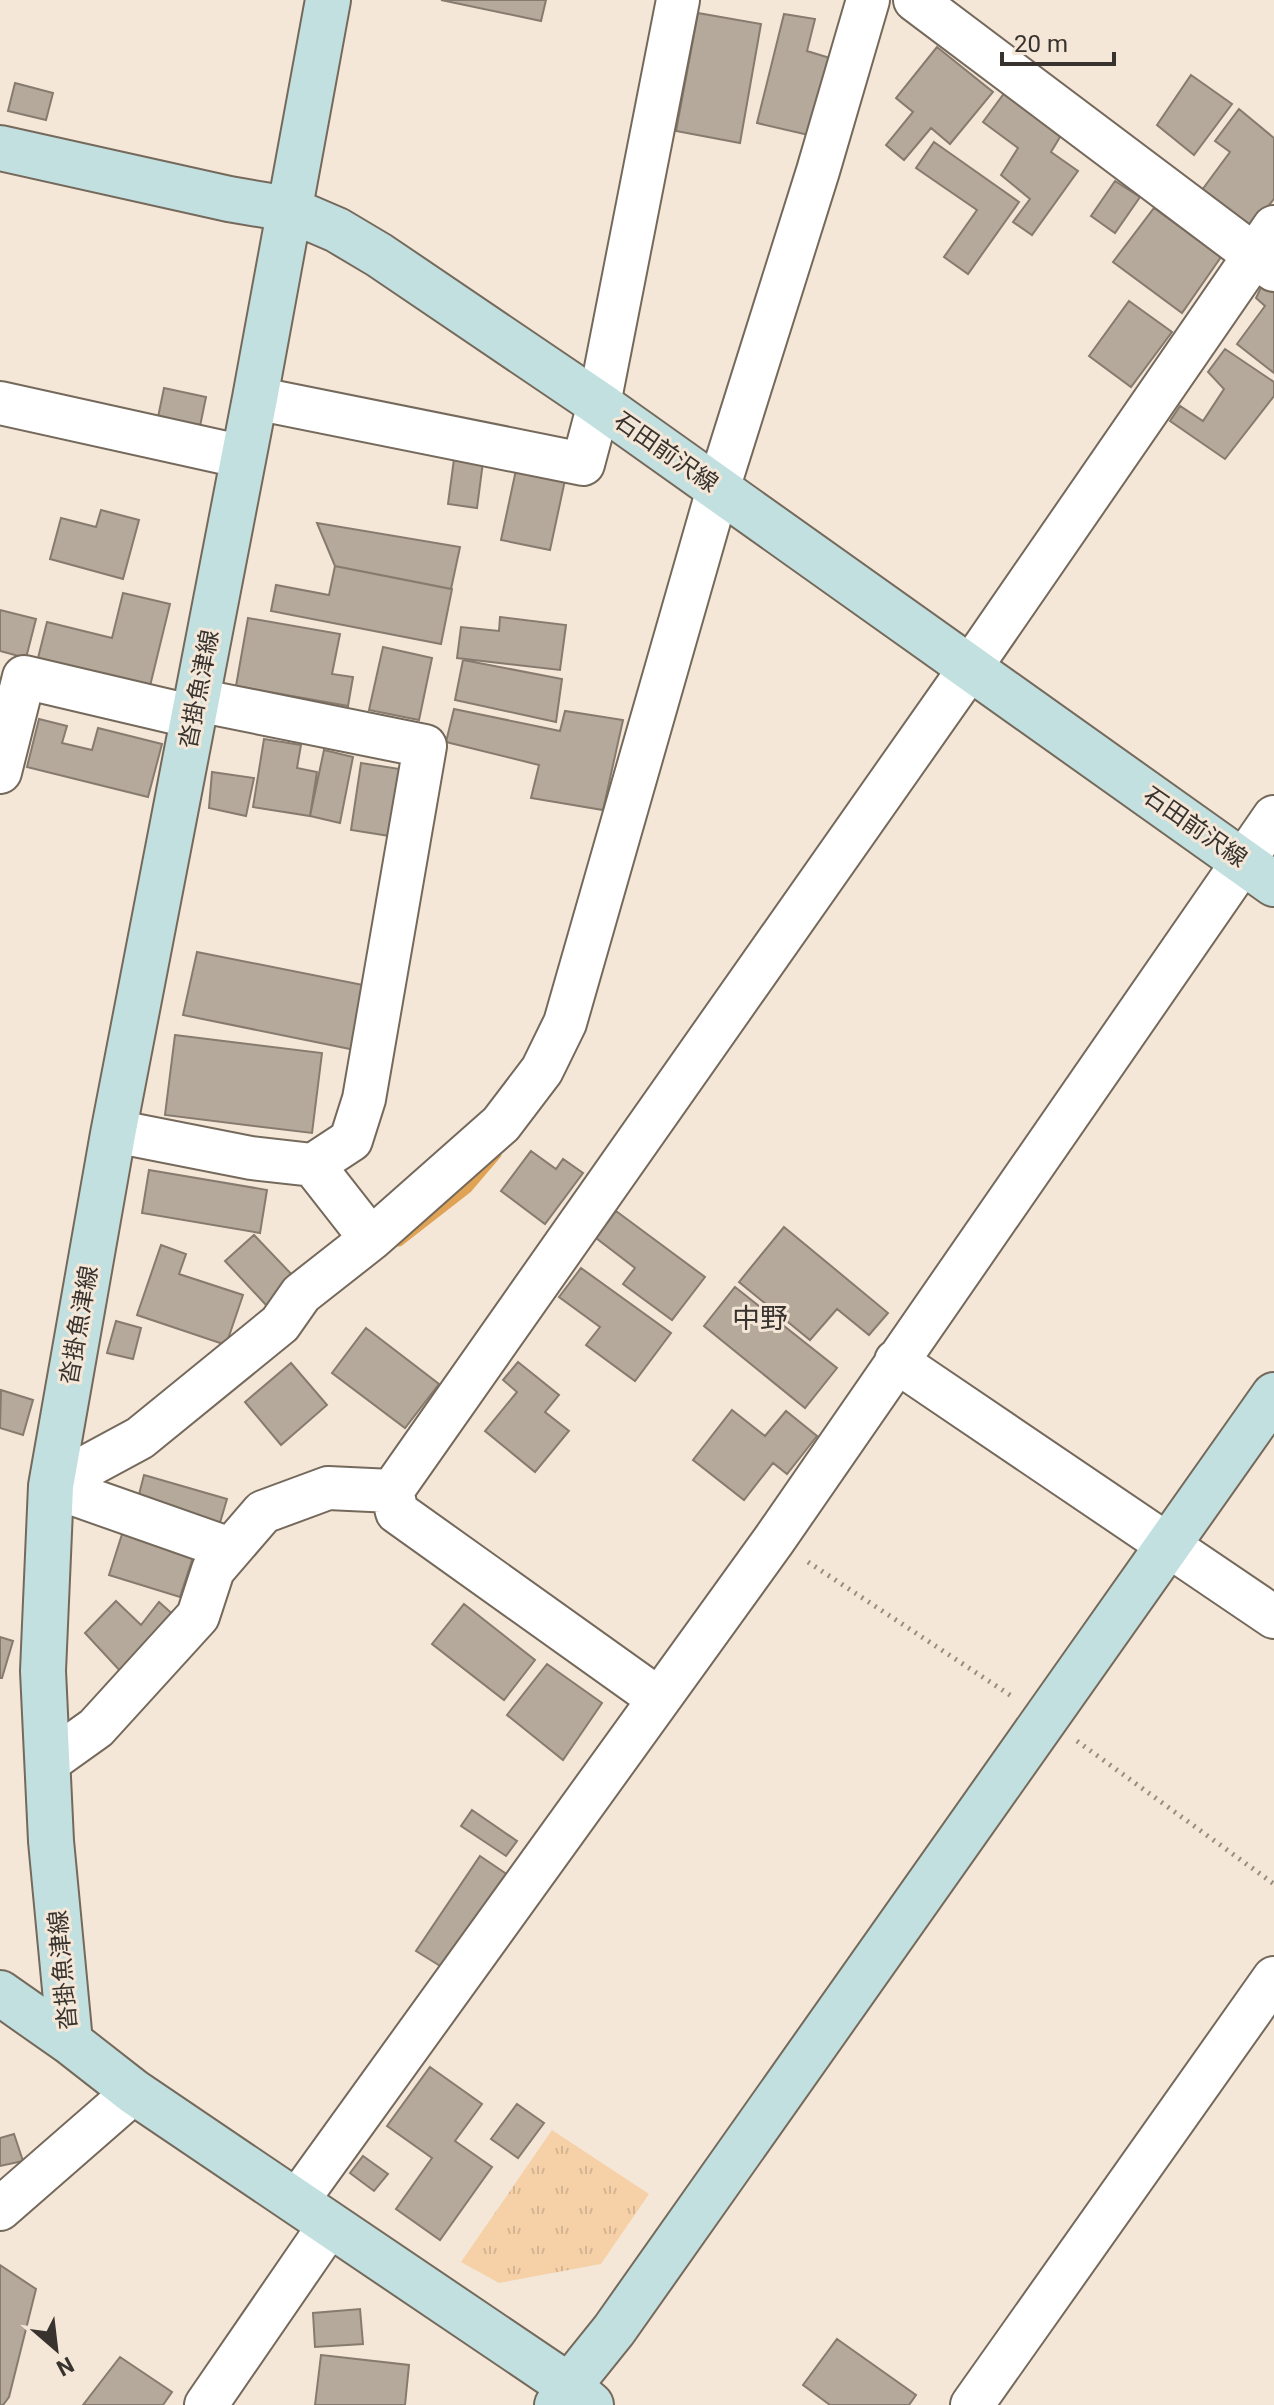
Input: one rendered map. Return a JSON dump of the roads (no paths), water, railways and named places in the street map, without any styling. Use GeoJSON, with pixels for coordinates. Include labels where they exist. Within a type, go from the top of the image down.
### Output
{"type":"FeatureCollection","features":[{"type":"Feature","properties":{"kind":"main road","name":"沓掛魚津線"},"geometry":{"type":"LineString","coordinates":[[328,0],[244,457],[114,1131],[51,1486],[43,1671],[51,1841],[70,2042],[134,2092],[313,2214],[572,2399]]}},
{"type":"Feature","properties":{"kind":"main road","name":"石田前沢線"},"geometry":{"type":"LineString","coordinates":[[0,148],[229,199],[288,209],[337,230],[379,255],[599,404],[1259,873]]}},
{"type":"Feature","properties":{"kind":"main road"},"geometry":{"type":"LineString","coordinates":[[572,2399],[614,2330],[1274,1395]]}},
{"type":"Feature","properties":{"kind":"main road"},"geometry":{"type":"LineString","coordinates":[[0,1993],[70,2042]]}},
{"type":"Feature","properties":{"kind":"street"},"geometry":{"type":"LineString","coordinates":[[255,398],[583,464],[599,404],[678,0]]}},
{"type":"Feature","properties":{"kind":"street"},"geometry":{"type":"LineString","coordinates":[[51,1486],[140,1438],[280,1324],[301,1294],[371,1239],[501,1124],[542,1070],[565,1023],[718,489],[868,0]]}},
{"type":"Feature","properties":{"kind":"street"},"geometry":{"type":"LineString","coordinates":[[659,1699],[397,1512],[392,1491],[1267,251],[915,0]]}},
{"type":"Feature","properties":{"kind":"street"},"geometry":{"type":"LineString","coordinates":[[0,403],[244,457]]}},
{"type":"Feature","properties":{"kind":"street"},"geometry":{"type":"LineString","coordinates":[[0,772],[12,674],[195,709],[425,746],[364,1099],[351,1140],[313,1165],[251,1158],[114,1131]]}},
{"type":"Feature","properties":{"kind":"street"},"geometry":{"type":"LineString","coordinates":[[206,2405],[313,2214],[659,1699],[774,1540],[896,1361],[1259,873],[1274,817]]}},
{"type":"Feature","properties":{"kind":"street"},"geometry":{"type":"LineString","coordinates":[[313,1165],[371,1239]]}},
{"type":"Feature","properties":{"kind":"street"},"geometry":{"type":"LineString","coordinates":[[896,1361],[1274,1617]]}},
{"type":"Feature","properties":{"kind":"street"},"geometry":{"type":"LineString","coordinates":[[51,1486],[230,1549]]}},
{"type":"Feature","properties":{"kind":"street"},"geometry":{"type":"LineString","coordinates":[[47,1763],[96,1728],[198,1616],[213,1570],[263,1512],[328,1488],[392,1491]]}},
{"type":"Feature","properties":{"kind":"street"},"geometry":{"type":"LineString","coordinates":[[972,2405],[1274,1978]]}},
{"type":"Feature","properties":{"kind":"street"},"geometry":{"type":"LineString","coordinates":[[0,2209],[134,2092]]}},
{"type":"Feature","properties":{"kind":"waterway"},"geometry":{"type":"LineString","coordinates":[[399,1241],[467,1188],[496,1154]]}},
{"type":"Feature","properties":{"kind":"district","name":"中野"},"geometry":{"type":"Point","coordinates":[760,1318]}}]}
